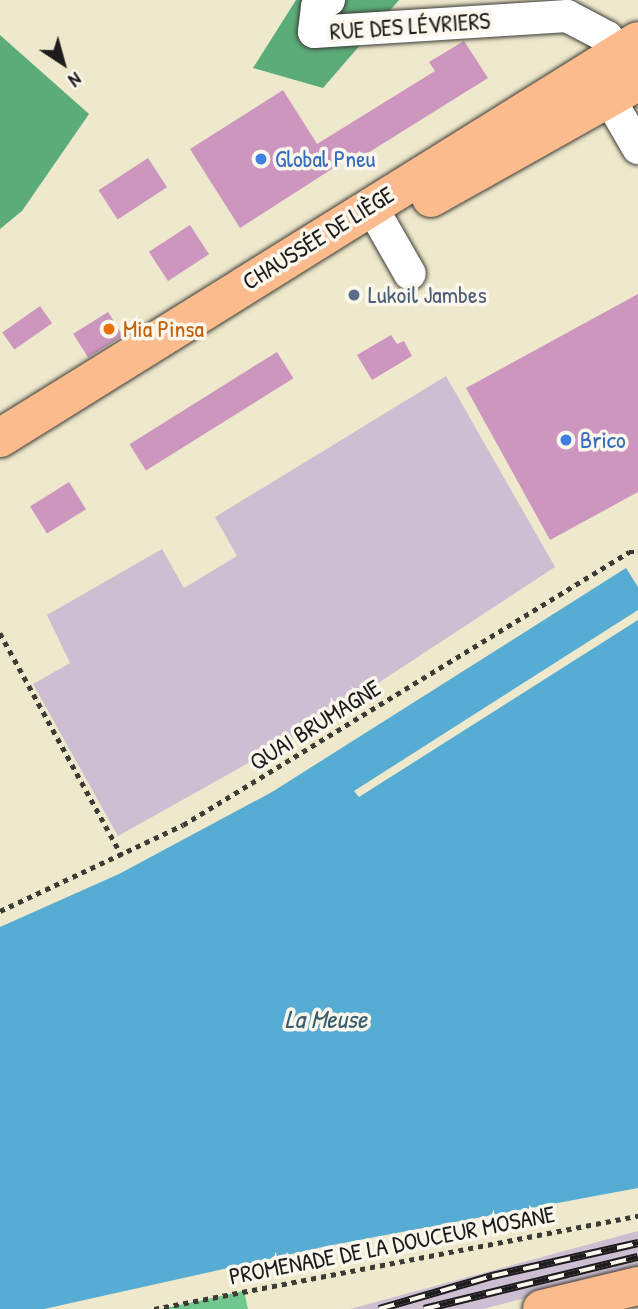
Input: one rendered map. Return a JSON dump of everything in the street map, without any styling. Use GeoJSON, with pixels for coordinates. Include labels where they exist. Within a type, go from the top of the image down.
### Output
{"type":"FeatureCollection","features":[{"type":"Feature","properties":{"kind":"main road","name":"CHAUSSÉE DE LIÈGE"},"geometry":{"type":"LineString","coordinates":[[0,463],[382,225],[628,66]]}},
{"type":"Feature","properties":{"kind":"main road","name":"CHAUSSÉE DE LIÈGE"},"geometry":{"type":"LineString","coordinates":[[0,438],[628,66]]}},
{"type":"Feature","properties":{"kind":"main road"},"geometry":{"type":"LineString","coordinates":[[542,1309],[638,1286]]}},
{"type":"Feature","properties":{"kind":"street","name":"RUE DES LÉVRIERS"},"geometry":{"type":"LineString","coordinates":[[329,0],[317,7],[314,32],[573,8],[607,37],[628,66],[638,148]]}},
{"type":"Feature","properties":{"kind":"street"},"geometry":{"type":"LineString","coordinates":[[382,225],[410,274]]}},
{"type":"Feature","properties":{"kind":"path","name":"QUAI BRUMAGNE"},"geometry":{"type":"LineString","coordinates":[[0,911],[122,856],[276,771],[629,552],[638,552]]}},
{"type":"Feature","properties":{"kind":"path"},"geometry":{"type":"LineString","coordinates":[[0,633],[122,856]]}},
{"type":"Feature","properties":{"kind":"path","name":"PROMENADE DE LA DOUCEUR MOSANE"},"geometry":{"type":"LineString","coordinates":[[153,1309],[638,1216]]}},
{"type":"Feature","properties":{"kind":"shaded area"},"geometry":{"type":"Polygon","coordinates":[[[446,376],[555,567],[302,733],[118,836],[33,684],[70,663],[47,615],[162,549],[184,588],[237,556],[215,517],[446,376]]]}},
{"type":"Feature","properties":{"kind":"shaded area"},"geometry":{"type":"Polygon","coordinates":[[[638,1231],[638,1269],[483,1309],[350,1309],[638,1231]]]}},
{"type":"Feature","properties":{"kind":"green space"},"geometry":{"type":"Polygon","coordinates":[[[296,0],[399,0],[323,88],[253,68],[296,0]]]}},
{"type":"Feature","properties":{"kind":"green space"},"geometry":{"type":"Polygon","coordinates":[[[0,35],[89,114],[22,211],[0,229],[0,35]]]}},
{"type":"Feature","properties":{"kind":"green space"},"geometry":{"type":"Polygon","coordinates":[[[244,1291],[248,1309],[161,1309],[244,1291]]]}},
{"type":"Feature","properties":{"kind":"water","name":"La Meuse"},"geometry":{"type":"Polygon","coordinates":[[[626,568],[638,587],[638,610],[354,791],[359,797],[638,620],[638,1188],[327,1246],[44,1309],[0,1309],[0,927],[119,874],[272,792],[626,568]]]}},
{"type":"Feature","properties":{"kind":"building","name":"Global Pneu"},"geometry":{"type":"Polygon","coordinates":[[[464,41],[488,78],[363,156],[360,151],[240,228],[190,149],[283,90],[317,144],[435,71],[429,62],[464,41]]]}},
{"type":"Feature","properties":{"kind":"building"},"geometry":{"type":"Polygon","coordinates":[[[148,158],[167,187],[118,219],[99,190],[148,158]]]}},
{"type":"Feature","properties":{"kind":"building"},"geometry":{"type":"Polygon","coordinates":[[[190,225],[209,254],[168,281],[149,252],[190,225]]]}},
{"type":"Feature","properties":{"kind":"building","name":"Brico"},"geometry":{"type":"Polygon","coordinates":[[[638,294],[638,492],[550,540],[466,388],[638,294]]]}},
{"type":"Feature","properties":{"kind":"building"},"geometry":{"type":"Polygon","coordinates":[[[40,306],[52,323],[14,350],[2,332],[40,306]]]}},
{"type":"Feature","properties":{"kind":"building"},"geometry":{"type":"Polygon","coordinates":[[[108,312],[123,336],[88,357],[73,334],[108,312]]]}},
{"type":"Feature","properties":{"kind":"building"},"geometry":{"type":"Polygon","coordinates":[[[391,335],[397,344],[404,341],[412,356],[372,380],[357,355],[391,335]]]}},
{"type":"Feature","properties":{"kind":"building"},"geometry":{"type":"Polygon","coordinates":[[[277,352],[293,378],[146,470],[129,444],[277,352]]]}},
{"type":"Feature","properties":{"kind":"building"},"geometry":{"type":"Polygon","coordinates":[[[69,482],[86,509],[47,534],[30,506],[69,482]]]}},
{"type":"Feature","properties":{"kind":"railway"},"geometry":{"type":"LineString","coordinates":[[379,1309],[492,1276],[638,1243]]}},
{"type":"Feature","properties":{"kind":"railway"},"geometry":{"type":"LineString","coordinates":[[424,1309],[638,1257]]}},
{"type":"Feature","properties":{"kind":"place","name":"Global Pneu"},"geometry":{"type":"Point","coordinates":[261,159]}},
{"type":"Feature","properties":{"kind":"place","name":"Lukoil Jambes"},"geometry":{"type":"Point","coordinates":[354,295]}},
{"type":"Feature","properties":{"kind":"place","name":"Mia Pinsa"},"geometry":{"type":"Point","coordinates":[109,329]}},
{"type":"Feature","properties":{"kind":"place","name":"Brico"},"geometry":{"type":"Point","coordinates":[566,440]}}]}
